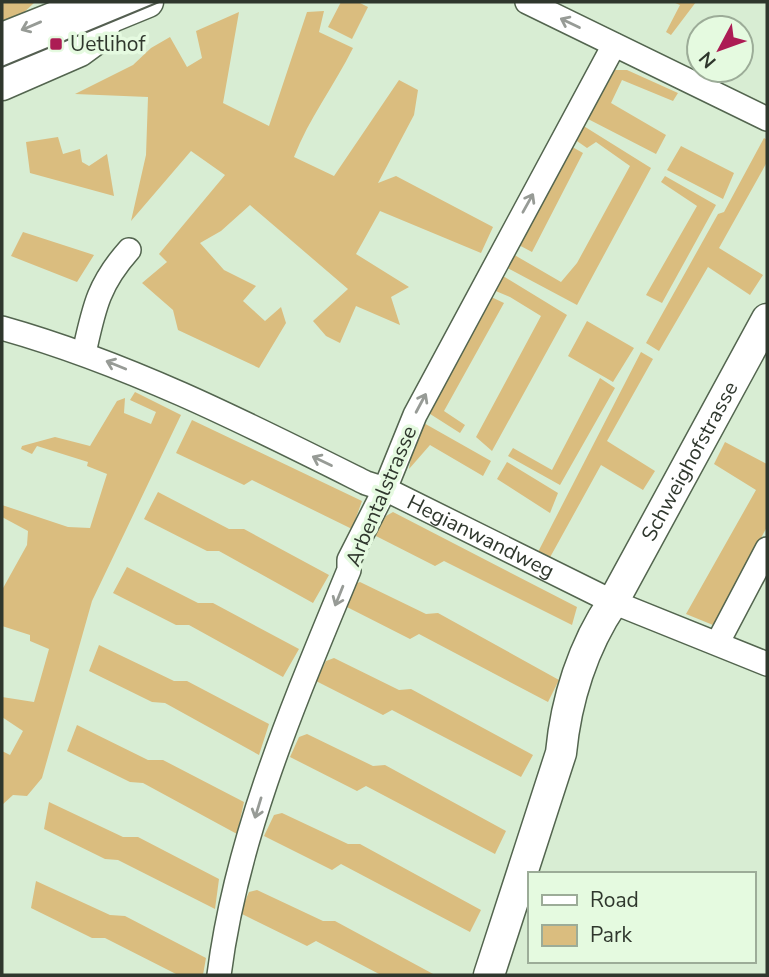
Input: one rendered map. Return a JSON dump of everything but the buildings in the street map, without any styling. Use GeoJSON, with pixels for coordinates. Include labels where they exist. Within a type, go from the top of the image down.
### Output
{"type":"FeatureCollection","features":[{"type":"Feature","properties":{"kind":"main road"},"geometry":{"type":"LineString","coordinates":[[2,38],[65,13],[112,8]]}},
{"type":"Feature","properties":{"kind":"main road"},"geometry":{"type":"LineString","coordinates":[[2,85],[80,51],[95,40],[112,8]]}},
{"type":"Feature","properties":{"kind":"main road","name":"Schweighofstrasse"},"geometry":{"type":"LineString","coordinates":[[489,975],[561,753],[564,719],[593,631],[613,602],[767,319]]}},
{"type":"Feature","properties":{"kind":"street"},"geometry":{"type":"LineString","coordinates":[[527,2],[767,119]]}},
{"type":"Feature","properties":{"kind":"street"},"geometry":{"type":"LineString","coordinates":[[2,62],[112,8]]}},
{"type":"Feature","properties":{"kind":"street","name":"Arbentalstrasse"},"geometry":{"type":"LineString","coordinates":[[219,975],[236,881],[287,723],[349,570],[349,560],[385,489],[421,404],[614,45]]}},
{"type":"Feature","properties":{"kind":"street"},"geometry":{"type":"LineString","coordinates":[[84,353],[92,309],[102,283],[129,250]]}},
{"type":"Feature","properties":{"kind":"street","name":"Hegianwandweg"},"geometry":{"type":"LineString","coordinates":[[2,328],[84,353],[143,376],[366,483],[385,489],[613,602],[718,642],[767,664]]}},
{"type":"Feature","properties":{"kind":"street"},"geometry":{"type":"LineString","coordinates":[[718,642],[767,549]]}},
{"type":"Feature","properties":{"kind":"green space"},"geometry":{"type":"Polygon","coordinates":[[[35,2],[18,18],[2,25],[2,3],[35,2]]]}},
{"type":"Feature","properties":{"kind":"green space"},"geometry":{"type":"Polygon","coordinates":[[[341,2],[358,2],[368,7],[352,39],[328,27],[341,2]]]}},
{"type":"Feature","properties":{"kind":"green space"},"geometry":{"type":"Polygon","coordinates":[[[673,2],[696,2],[671,35],[666,32],[680,5],[673,2]]]}},
{"type":"Feature","properties":{"kind":"green space"},"geometry":{"type":"Polygon","coordinates":[[[324,11],[319,32],[353,48],[294,157],[334,176],[399,80],[418,90],[414,115],[378,183],[396,176],[493,227],[481,253],[380,211],[356,254],[409,287],[391,297],[400,325],[356,306],[340,343],[326,336],[313,321],[348,289],[250,205],[221,231],[200,243],[224,270],[256,286],[243,301],[265,321],[281,307],[286,323],[259,368],[178,330],[173,310],[142,283],[167,262],[159,254],[225,175],[191,151],[131,221],[146,155],[148,97],[75,94],[133,65],[151,48],[170,37],[187,67],[202,58],[196,31],[239,12],[223,103],[269,126],[307,12],[324,11]]]}},
{"type":"Feature","properties":{"kind":"green space"},"geometry":{"type":"Polygon","coordinates":[[[615,70],[627,70],[678,93],[673,101],[622,80],[611,103],[666,135],[656,154],[588,119],[615,70]]]}},
{"type":"Feature","properties":{"kind":"green space"},"geometry":{"type":"Polygon","coordinates":[[[582,125],[651,168],[577,305],[504,266],[511,253],[561,282],[577,263],[630,166],[596,142],[587,148],[574,139],[582,125]]]}},
{"type":"Feature","properties":{"kind":"green space"},"geometry":{"type":"Polygon","coordinates":[[[58,137],[63,154],[80,149],[82,162],[89,166],[107,154],[114,196],[30,173],[26,142],[58,137]]]}},
{"type":"Feature","properties":{"kind":"green space"},"geometry":{"type":"Polygon","coordinates":[[[764,138],[767,140],[767,162],[719,248],[763,275],[750,295],[708,267],[659,351],[646,343],[718,214],[724,212],[764,138]]]}},
{"type":"Feature","properties":{"kind":"green space"},"geometry":{"type":"Polygon","coordinates":[[[567,144],[583,153],[532,252],[515,243],[567,144]]]}},
{"type":"Feature","properties":{"kind":"green space"},"geometry":{"type":"Polygon","coordinates":[[[681,146],[734,173],[723,199],[667,170],[681,146]]]}},
{"type":"Feature","properties":{"kind":"green space"},"geometry":{"type":"Polygon","coordinates":[[[665,176],[716,205],[662,303],[646,295],[697,206],[661,182],[665,176]]]}},
{"type":"Feature","properties":{"kind":"green space"},"geometry":{"type":"Polygon","coordinates":[[[23,232],[94,255],[77,282],[11,256],[23,232]]]}},
{"type":"Feature","properties":{"kind":"green space"},"geometry":{"type":"Polygon","coordinates":[[[498,273],[567,315],[492,451],[476,437],[541,316],[491,289],[498,273]]]}},
{"type":"Feature","properties":{"kind":"green space"},"geometry":{"type":"Polygon","coordinates":[[[487,295],[504,303],[444,411],[465,425],[460,433],[427,412],[487,295]]]}},
{"type":"Feature","properties":{"kind":"green space"},"geometry":{"type":"Polygon","coordinates":[[[587,321],[634,348],[613,382],[568,356],[587,321]]]}},
{"type":"Feature","properties":{"kind":"green space"},"geometry":{"type":"Polygon","coordinates":[[[641,352],[653,359],[607,441],[655,471],[643,490],[601,465],[548,561],[538,552],[641,352]]]}},
{"type":"Feature","properties":{"kind":"green space"},"geometry":{"type":"Polygon","coordinates":[[[600,378],[615,388],[560,485],[508,456],[513,448],[552,470],[600,378]]]}},
{"type":"Feature","properties":{"kind":"green space"},"geometry":{"type":"Polygon","coordinates":[[[135,392],[181,415],[92,601],[42,778],[27,796],[13,795],[2,805],[2,751],[10,755],[23,731],[2,717],[2,697],[34,702],[49,649],[30,641],[30,635],[2,626],[2,590],[27,545],[28,531],[2,517],[2,505],[68,527],[90,528],[107,474],[87,466],[88,462],[37,446],[32,454],[21,449],[22,446],[55,437],[90,446],[117,401],[125,398],[124,413],[151,424],[156,412],[130,400],[135,392]]]}},
{"type":"Feature","properties":{"kind":"green space"},"geometry":{"type":"Polygon","coordinates":[[[192,420],[362,501],[352,529],[252,480],[244,485],[176,453],[192,420]]]}},
{"type":"Feature","properties":{"kind":"green space"},"geometry":{"type":"Polygon","coordinates":[[[422,422],[491,461],[483,476],[430,445],[409,469],[414,440],[422,422]]]}},
{"type":"Feature","properties":{"kind":"green space"},"geometry":{"type":"Polygon","coordinates":[[[725,442],[767,464],[767,527],[713,625],[686,614],[756,490],[714,464],[725,442]]]}},
{"type":"Feature","properties":{"kind":"green space"},"geometry":{"type":"Polygon","coordinates":[[[507,462],[558,493],[550,513],[497,479],[507,462]]]}},
{"type":"Feature","properties":{"kind":"green space"},"geometry":{"type":"Polygon","coordinates":[[[158,492],[229,529],[244,529],[329,575],[313,603],[219,551],[207,551],[144,519],[158,492]]]}},
{"type":"Feature","properties":{"kind":"green space"},"geometry":{"type":"Polygon","coordinates":[[[393,512],[577,607],[572,625],[444,561],[435,566],[374,535],[386,516],[393,512]]]}},
{"type":"Feature","properties":{"kind":"green space"},"geometry":{"type":"Polygon","coordinates":[[[127,567],[198,603],[213,603],[299,649],[283,677],[189,625],[176,625],[113,593],[127,567]]]}},
{"type":"Feature","properties":{"kind":"green space"},"geometry":{"type":"Polygon","coordinates":[[[360,582],[426,614],[438,613],[559,680],[548,702],[419,634],[410,639],[343,605],[352,585],[360,582]]]}},
{"type":"Feature","properties":{"kind":"green space"},"geometry":{"type":"Polygon","coordinates":[[[99,645],[174,681],[187,681],[269,724],[259,755],[165,703],[152,702],[89,671],[99,645]]]}},
{"type":"Feature","properties":{"kind":"green space"},"geometry":{"type":"Polygon","coordinates":[[[334,658],[399,690],[411,689],[533,755],[521,777],[392,710],[383,715],[316,681],[326,661],[334,658]]]}},
{"type":"Feature","properties":{"kind":"green space"},"geometry":{"type":"Polygon","coordinates":[[[77,725],[148,760],[163,760],[244,802],[237,834],[143,783],[130,782],[67,751],[77,725]]]}},
{"type":"Feature","properties":{"kind":"green space"},"geometry":{"type":"Polygon","coordinates":[[[307,734],[373,766],[385,765],[506,831],[495,854],[366,786],[357,791],[290,757],[299,737],[307,734]]]}},
{"type":"Feature","properties":{"kind":"green space"},"geometry":{"type":"Polygon","coordinates":[[[49,802],[123,837],[138,837],[219,879],[215,909],[118,860],[105,859],[44,829],[49,802]]]}},
{"type":"Feature","properties":{"kind":"green space"},"geometry":{"type":"Polygon","coordinates":[[[282,813],[348,844],[360,844],[481,910],[470,932],[341,864],[332,870],[264,836],[274,815],[282,813]]]}},
{"type":"Feature","properties":{"kind":"green space"},"geometry":{"type":"Polygon","coordinates":[[[36,881],[110,915],[125,916],[206,958],[203,975],[178,975],[105,938],[92,938],[31,908],[36,881]]]}},
{"type":"Feature","properties":{"kind":"green space"},"geometry":{"type":"Polygon","coordinates":[[[257,890],[323,921],[335,921],[435,975],[381,975],[316,941],[307,946],[240,913],[249,892],[257,890]]]}},
{"type":"Feature","properties":{"kind":"tram line"},"geometry":{"type":"LineString","coordinates":[[2,67],[159,2]]}},
{"type":"Feature","properties":{"kind":"place","name":"Uetlihof"},"geometry":{"type":"Point","coordinates":[56,44]}}]}
